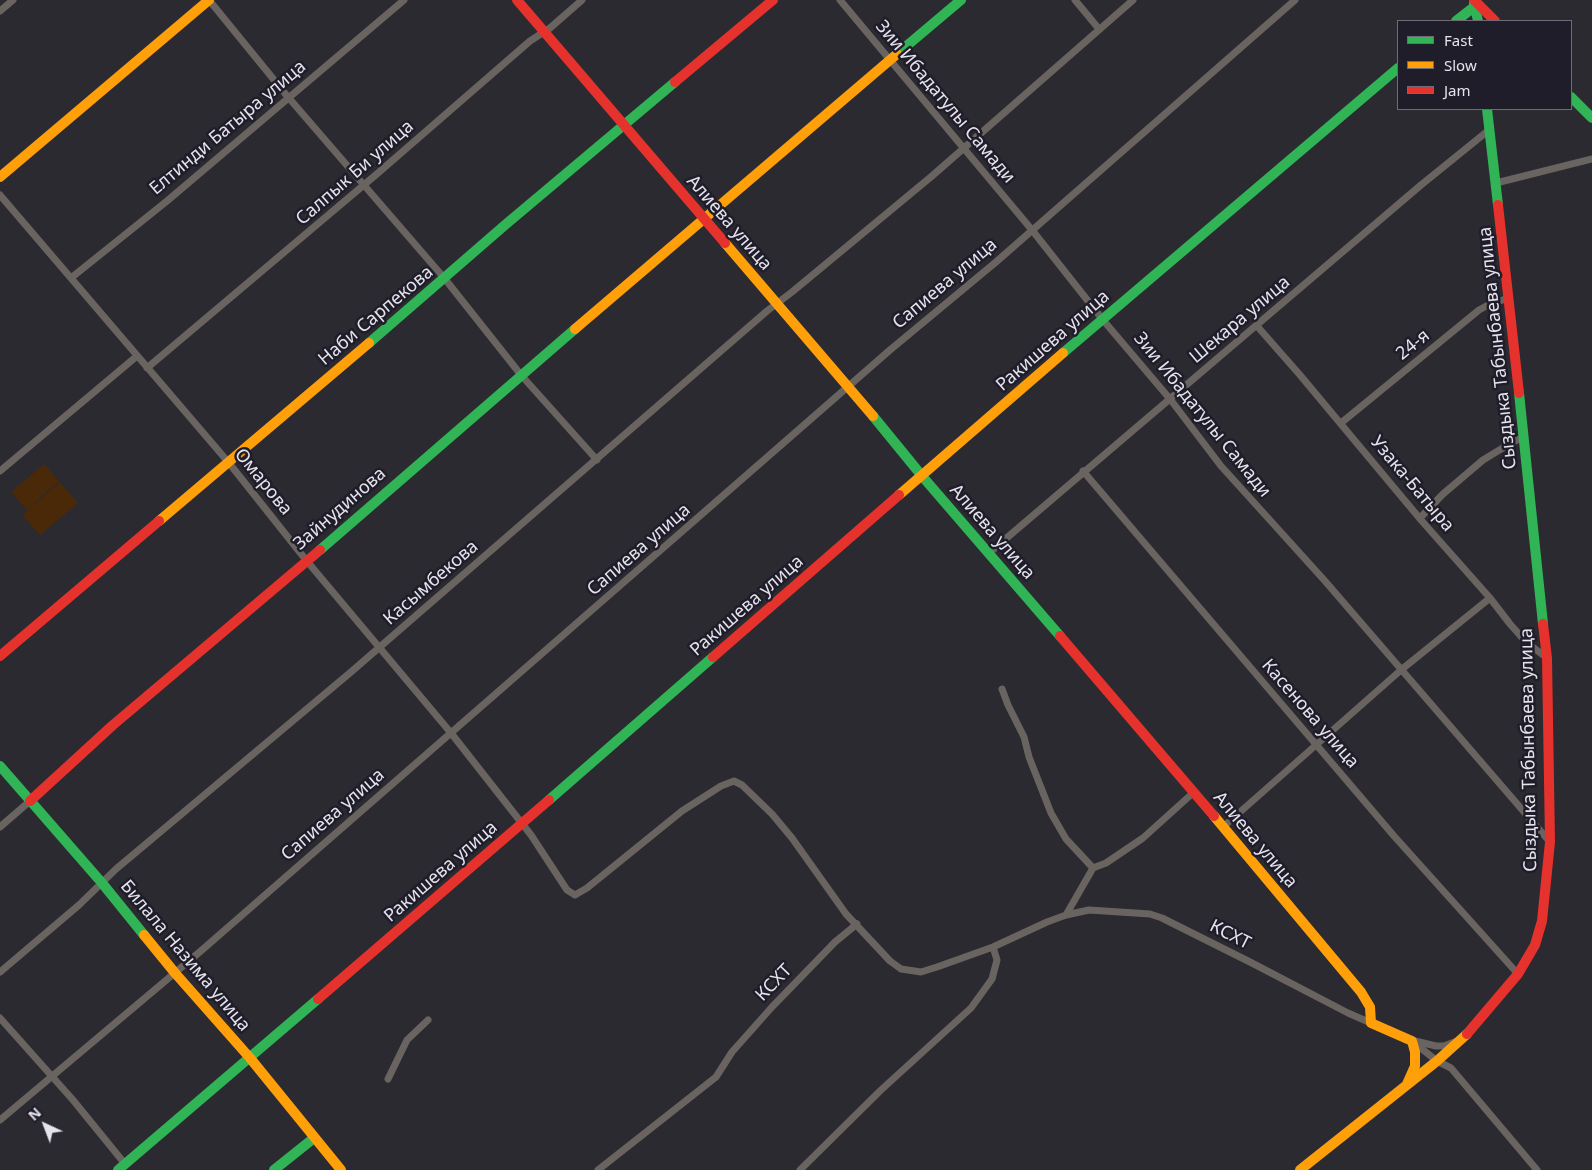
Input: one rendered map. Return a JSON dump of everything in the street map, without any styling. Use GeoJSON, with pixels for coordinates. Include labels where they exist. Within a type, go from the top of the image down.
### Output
{"type":"FeatureCollection","features":[{"type":"Feature","properties":{"kind":"street"},"geometry":{"type":"LineString","coordinates":[[0,11],[13,0]]}},
{"type":"Feature","properties":{"kind":"street"},"geometry":{"type":"LineString","coordinates":[[0,177],[209,0],[288,97],[445,279],[521,375],[597,460]]}},
{"type":"Feature","properties":{"kind":"street","name":"Елтинди Батыра улица"},"geometry":{"type":"LineString","coordinates":[[71,278],[167,201],[404,0]]}},
{"type":"Feature","properties":{"kind":"street","name":"Алиева улица"},"geometry":{"type":"LineString","coordinates":[[517,0],[1194,792],[1361,992],[1370,1007],[1371,1023]]}},
{"type":"Feature","properties":{"kind":"street","name":"Салпык Би улица"},"geometry":{"type":"LineString","coordinates":[[147,368],[364,185],[530,41],[582,0]]}},
{"type":"Feature","properties":{"kind":"street","name":"Наби Сарпекова"},"geometry":{"type":"LineString","coordinates":[[0,656],[773,0]]}},
{"type":"Feature","properties":{"kind":"street","name":"Зии Ибадатулы Самади"},"geometry":{"type":"LineString","coordinates":[[840,0],[1032,230],[1103,320],[1170,399],[1221,466],[1325,581],[1550,842]]}},
{"type":"Feature","properties":{"kind":"street","name":"Зайнудинова"},"geometry":{"type":"LineString","coordinates":[[0,827],[113,725],[704,218],[891,62],[962,0]]}},
{"type":"Feature","properties":{"kind":"street"},"geometry":{"type":"LineString","coordinates":[[1074,0],[1099,28]]}},
{"type":"Feature","properties":{"kind":"street","name":"Касымбекова"},"geometry":{"type":"LineString","coordinates":[[0,972],[80,905],[116,869],[379,647],[752,324],[905,198],[1133,0]]}},
{"type":"Feature","properties":{"kind":"street","name":"Сапиева улица"},"geometry":{"type":"LineString","coordinates":[[0,1120],[175,973],[1295,0]]}},
{"type":"Feature","properties":{"kind":"street"},"geometry":{"type":"LineString","coordinates":[[1457,20],[1474,2]]}},
{"type":"Feature","properties":{"kind":"street"},"geometry":{"type":"LineString","coordinates":[[1474,2],[1478,20]]}},
{"type":"Feature","properties":{"kind":"street"},"geometry":{"type":"LineString","coordinates":[[1474,2],[1494,20]]}},
{"type":"Feature","properties":{"kind":"street","name":"Ракишева улица"},"geometry":{"type":"LineString","coordinates":[[121,1167],[250,1058],[1215,222],[1397,69]]}},
{"type":"Feature","properties":{"kind":"street"},"geometry":{"type":"LineString","coordinates":[[1572,98],[1592,118]]}},
{"type":"Feature","properties":{"kind":"street","name":"Сыздыка Табынбаева улица"},"geometry":{"type":"LineString","coordinates":[[1300,1170],[1438,1061],[1462,1039],[1518,974],[1535,945],[1542,921],[1550,842],[1547,658],[1496,183],[1486,110]]}},
{"type":"Feature","properties":{"kind":"street","name":"Шекара улица"},"geometry":{"type":"LineString","coordinates":[[989,553],[1421,185],[1489,130]]}},
{"type":"Feature","properties":{"kind":"street"},"geometry":{"type":"LineString","coordinates":[[1496,183],[1592,159]]}},
{"type":"Feature","properties":{"kind":"street","name":"Омарова"},"geometry":{"type":"LineString","coordinates":[[0,196],[228,463],[450,733],[522,823],[567,890],[574,895],[587,888],[682,811],[721,786],[734,781],[742,785],[772,814],[792,838],[846,914],[856,924]]}},
{"type":"Feature","properties":{"kind":"street","name":"24-я"},"geometry":{"type":"LineString","coordinates":[[1341,423],[1480,310],[1490,304],[1508,298]]}},
{"type":"Feature","properties":{"kind":"street","name":"Узака-Батыра"},"geometry":{"type":"LineString","coordinates":[[1257,326],[1526,642],[1547,658]]}},
{"type":"Feature","properties":{"kind":"street"},"geometry":{"type":"LineString","coordinates":[[0,471],[137,356]]}},
{"type":"Feature","properties":{"kind":"street"},"geometry":{"type":"LineString","coordinates":[[1420,518],[1444,494],[1484,460],[1523,437]]}},
{"type":"Feature","properties":{"kind":"street","name":"Касенова улица"},"geometry":{"type":"LineString","coordinates":[[1083,471],[1394,836],[1518,974]]}},
{"type":"Feature","properties":{"kind":"street"},"geometry":{"type":"LineString","coordinates":[[1223,828],[1401,670],[1490,598]]}},
{"type":"Feature","properties":{"kind":"street"},"geometry":{"type":"LineString","coordinates":[[1002,689],[1024,737],[1032,765],[1051,813],[1066,839],[1093,868]]}},
{"type":"Feature","properties":{"kind":"street","name":"Билала Назима улица"},"geometry":{"type":"LineString","coordinates":[[0,766],[102,883],[175,973],[250,1058],[341,1170]]}},
{"type":"Feature","properties":{"kind":"street"},"geometry":{"type":"LineString","coordinates":[[1066,915],[1093,868],[1106,863],[1143,838],[1194,792]]}},
{"type":"Feature","properties":{"kind":"street","name":"КСХТ"},"geometry":{"type":"LineString","coordinates":[[598,1170],[716,1077],[732,1052],[772,1007],[835,942],[856,924],[890,961],[900,969],[921,972],[993,947],[1066,915],[1090,910],[1150,914],[1162,918],[1371,1023]]}},
{"type":"Feature","properties":{"kind":"street"},"geometry":{"type":"LineString","coordinates":[[800,1170],[881,1090],[971,1008],[992,979],[997,960],[993,947]]}},
{"type":"Feature","properties":{"kind":"street"},"geometry":{"type":"LineString","coordinates":[[0,1018],[73,1100],[121,1167]]}},
{"type":"Feature","properties":{"kind":"street"},"geometry":{"type":"LineString","coordinates":[[388,1079],[406,1040],[428,1020]]}},
{"type":"Feature","properties":{"kind":"street"},"geometry":{"type":"LineString","coordinates":[[1371,1023],[1412,1041],[1436,1046],[1444,1046],[1462,1039]]}},
{"type":"Feature","properties":{"kind":"street"},"geometry":{"type":"LineString","coordinates":[[1412,1041],[1438,1061],[1451,1068],[1537,1170]]}},
{"type":"Feature","properties":{"kind":"street"},"geometry":{"type":"LineString","coordinates":[[1407,1084],[1415,1066],[1415,1052],[1412,1041]]}},
{"type":"Feature","properties":{"kind":"street"},"geometry":{"type":"LineString","coordinates":[[274,1170],[314,1138]]}},
{"type":"Feature","properties":{"kind":"shaded area"},"geometry":{"type":"Polygon","coordinates":[[[44,464],[59,481],[27,510],[11,492],[44,464]]]}},
{"type":"Feature","properties":{"kind":"shaded area"},"geometry":{"type":"Polygon","coordinates":[[[60,482],[78,503],[40,535],[22,515],[60,482]]]}},
{"type":"Feature","properties":{"kind":"traffic: fast"},"geometry":{"type":"LineString","coordinates":[[897,54],[961,0]]}},
{"type":"Feature","properties":{"kind":"traffic: fast"},"geometry":{"type":"LineString","coordinates":[[1474,3],[1478,20]]}},
{"type":"Feature","properties":{"kind":"traffic: fast"},"geometry":{"type":"LineString","coordinates":[[1457,20],[1474,7]]}},
{"type":"Feature","properties":{"kind":"traffic: fast"},"geometry":{"type":"LineString","coordinates":[[1063,353],[1397,69]]}},
{"type":"Feature","properties":{"kind":"traffic: fast"},"geometry":{"type":"LineString","coordinates":[[369,343],[505,225],[675,82]]}},
{"type":"Feature","properties":{"kind":"traffic: fast"},"geometry":{"type":"LineString","coordinates":[[1572,98],[1592,118]]}},
{"type":"Feature","properties":{"kind":"traffic: fast"},"geometry":{"type":"LineString","coordinates":[[1487,110],[1498,205]]}},
{"type":"Feature","properties":{"kind":"traffic: fast"},"geometry":{"type":"LineString","coordinates":[[320,550],[575,329]]}},
{"type":"Feature","properties":{"kind":"traffic: fast"},"geometry":{"type":"LineString","coordinates":[[1519,393],[1543,624]]}},
{"type":"Feature","properties":{"kind":"traffic: fast"},"geometry":{"type":"LineString","coordinates":[[873,416],[922,476],[1060,636]]}},
{"type":"Feature","properties":{"kind":"traffic: fast"},"geometry":{"type":"LineString","coordinates":[[549,800],[713,657]]}},
{"type":"Feature","properties":{"kind":"traffic: fast"},"geometry":{"type":"LineString","coordinates":[[0,766],[102,883],[144,935]]}},
{"type":"Feature","properties":{"kind":"traffic: fast"},"geometry":{"type":"LineString","coordinates":[[118,1170],[318,999]]}},
{"type":"Feature","properties":{"kind":"traffic: fast"},"geometry":{"type":"LineString","coordinates":[[274,1170],[314,1138]]}},
{"type":"Feature","properties":{"kind":"traffic: slow"},"geometry":{"type":"LineString","coordinates":[[0,177],[209,0]]}},
{"type":"Feature","properties":{"kind":"traffic: slow"},"geometry":{"type":"LineString","coordinates":[[575,329],[897,54]]}},
{"type":"Feature","properties":{"kind":"traffic: slow"},"geometry":{"type":"LineString","coordinates":[[725,243],[873,416]]}},
{"type":"Feature","properties":{"kind":"traffic: slow"},"geometry":{"type":"LineString","coordinates":[[159,521],[369,343]]}},
{"type":"Feature","properties":{"kind":"traffic: slow"},"geometry":{"type":"LineString","coordinates":[[899,495],[1063,353]]}},
{"type":"Feature","properties":{"kind":"traffic: slow"},"geometry":{"type":"LineString","coordinates":[[1214,816],[1361,992],[1370,1007],[1371,1023],[1412,1041],[1415,1052],[1415,1066],[1407,1084]]}},
{"type":"Feature","properties":{"kind":"traffic: slow"},"geometry":{"type":"LineString","coordinates":[[144,935],[250,1058],[341,1170]]}},
{"type":"Feature","properties":{"kind":"traffic: slow"},"geometry":{"type":"LineString","coordinates":[[1300,1170],[1437,1061],[1467,1034]]}},
{"type":"Feature","properties":{"kind":"traffic: jam"},"geometry":{"type":"LineString","coordinates":[[517,0],[725,243]]}},
{"type":"Feature","properties":{"kind":"traffic: jam"},"geometry":{"type":"LineString","coordinates":[[675,82],[773,0]]}},
{"type":"Feature","properties":{"kind":"traffic: jam"},"geometry":{"type":"LineString","coordinates":[[1474,0],[1494,20]]}},
{"type":"Feature","properties":{"kind":"traffic: jam"},"geometry":{"type":"LineString","coordinates":[[1498,205],[1519,393]]}},
{"type":"Feature","properties":{"kind":"traffic: jam"},"geometry":{"type":"LineString","coordinates":[[713,657],[899,495]]}},
{"type":"Feature","properties":{"kind":"traffic: jam"},"geometry":{"type":"LineString","coordinates":[[0,656],[159,521]]}},
{"type":"Feature","properties":{"kind":"traffic: jam"},"geometry":{"type":"LineString","coordinates":[[30,801],[113,725],[320,550]]}},
{"type":"Feature","properties":{"kind":"traffic: jam"},"geometry":{"type":"LineString","coordinates":[[1467,1034],[1518,974],[1535,945],[1542,921],[1550,842],[1547,658],[1543,624]]}},
{"type":"Feature","properties":{"kind":"traffic: jam"},"geometry":{"type":"LineString","coordinates":[[1060,636],[1214,816]]}},
{"type":"Feature","properties":{"kind":"traffic: jam"},"geometry":{"type":"LineString","coordinates":[[318,999],[549,800]]}}]}
